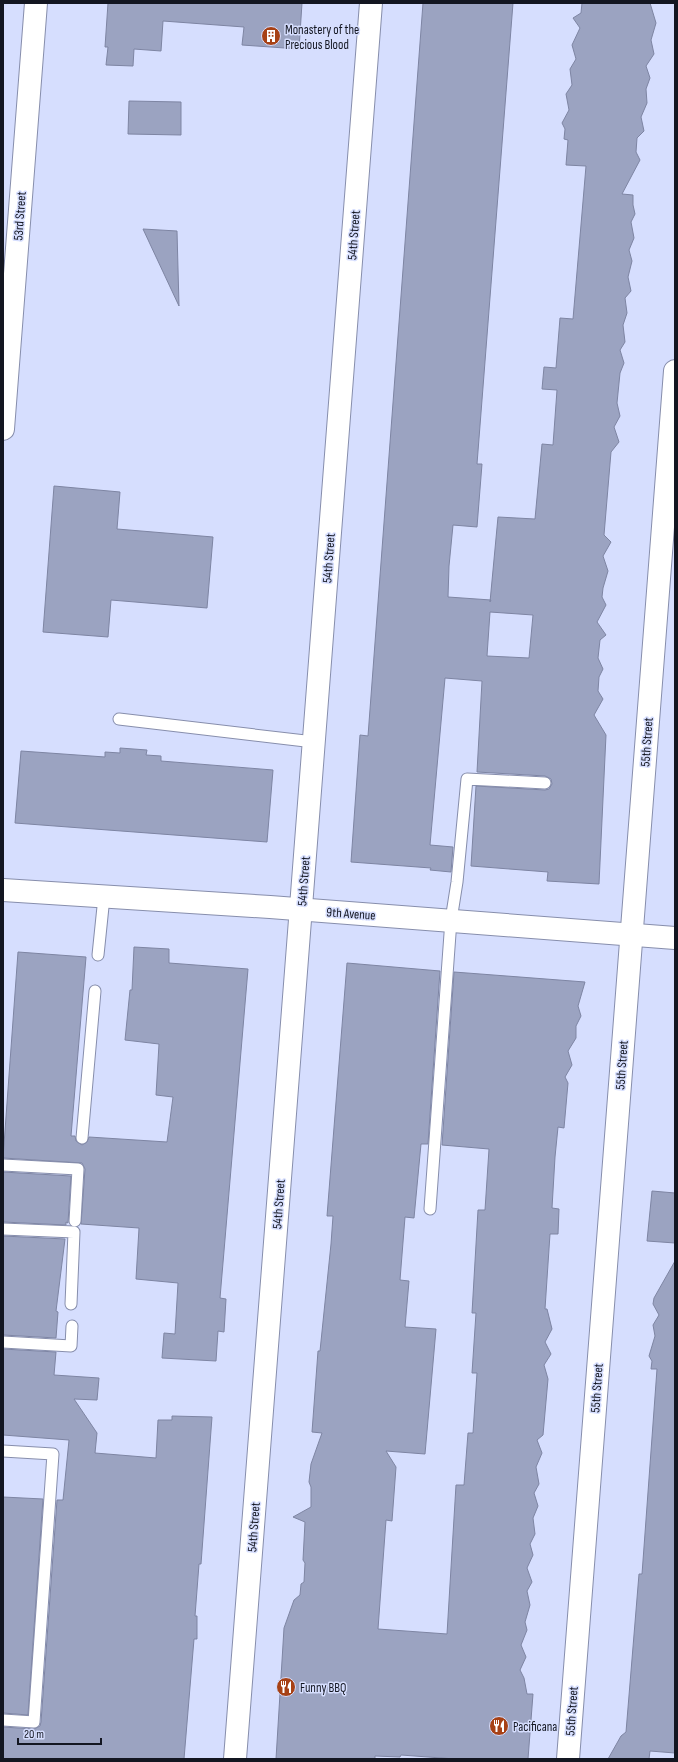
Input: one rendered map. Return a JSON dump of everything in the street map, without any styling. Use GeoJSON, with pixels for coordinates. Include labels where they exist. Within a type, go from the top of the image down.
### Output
{"type":"FeatureCollection","features":[{"type":"Feature","properties":{"kind":"street","name":"53rd Street"},"geometry":{"type":"LineString","coordinates":[[3,429],[36,3]]}},
{"type":"Feature","properties":{"kind":"street","name":"54th Street"},"geometry":{"type":"LineString","coordinates":[[236,1759],[371,3]]}},
{"type":"Feature","properties":{"kind":"street","name":"55th Street"},"geometry":{"type":"LineString","coordinates":[[568,1759],[675,371]]}},
{"type":"Feature","properties":{"kind":"street","name":"9th Avenue"},"geometry":{"type":"LineString","coordinates":[[3,890],[301,909],[675,938]]}},
{"type":"Feature","properties":{"kind":"lane"},"geometry":{"type":"LineString","coordinates":[[119,719],[314,742]]}},
{"type":"Feature","properties":{"kind":"lane"},"geometry":{"type":"LineString","coordinates":[[430,1208],[451,920],[457,882],[468,779],[545,783]]}},
{"type":"Feature","properties":{"kind":"lane"},"geometry":{"type":"LineString","coordinates":[[98,955],[104,897]]}},
{"type":"Feature","properties":{"kind":"lane"},"geometry":{"type":"LineString","coordinates":[[82,1138],[95,991]]}},
{"type":"Feature","properties":{"kind":"lane"},"geometry":{"type":"LineString","coordinates":[[3,1165],[78,1168],[75,1221]]}},
{"type":"Feature","properties":{"kind":"lane"},"geometry":{"type":"LineString","coordinates":[[3,1229],[74,1232],[71,1304]]}},
{"type":"Feature","properties":{"kind":"lane"},"geometry":{"type":"LineString","coordinates":[[3,1342],[71,1346],[72,1326]]}},
{"type":"Feature","properties":{"kind":"lane"},"geometry":{"type":"LineString","coordinates":[[3,1451],[53,1454],[34,1722],[3,1720]]}},
{"type":"Feature","properties":{"kind":"building","name":"Monastery of the Precious Blood"},"geometry":{"type":"Polygon","coordinates":[[[108,3],[302,3],[299,49],[242,45],[244,27],[163,21],[161,51],[134,49],[133,66],[106,65],[108,47],[105,47],[108,3]]]}},
{"type":"Feature","properties":{"kind":"building"},"geometry":{"type":"Polygon","coordinates":[[[423,3],[513,3],[477,464],[482,464],[477,527],[453,525],[449,566],[448,597],[490,600],[498,517],[535,519],[542,444],[553,445],[557,390],[542,389],[544,367],[556,368],[560,318],[573,319],[586,166],[566,165],[568,140],[564,139],[565,129],[562,123],[569,110],[566,94],[572,85],[570,69],[576,59],[572,45],[580,28],[573,18],[581,13],[582,3],[650,3],[656,23],[651,40],[654,54],[646,66],[650,78],[646,89],[647,103],[641,117],[644,131],[637,138],[636,152],[640,160],[622,194],[633,195],[635,214],[631,222],[634,238],[629,250],[632,261],[628,277],[631,291],[625,298],[627,313],[623,325],[625,342],[620,350],[624,363],[620,373],[617,403],[620,416],[614,427],[619,442],[611,452],[604,535],[611,542],[603,556],[608,571],[602,597],[606,605],[597,622],[606,635],[600,640],[598,658],[603,669],[599,677],[598,691],[603,699],[594,715],[606,735],[599,884],[547,881],[548,872],[471,866],[476,786],[545,790],[549,789],[552,784],[551,779],[545,776],[477,772],[482,681],[445,678],[430,845],[453,847],[451,872],[430,870],[431,868],[351,862],[360,735],[368,736],[423,3]],[[490,612],[487,656],[529,658],[533,615],[490,612]]]}},
{"type":"Feature","properties":{"kind":"building"},"geometry":{"type":"Polygon","coordinates":[[[129,101],[181,102],[181,135],[128,134],[129,101]]]}},
{"type":"Feature","properties":{"kind":"building"},"geometry":{"type":"Polygon","coordinates":[[[143,229],[177,231],[179,306],[143,229]]]}},
{"type":"Feature","properties":{"kind":"building"},"geometry":{"type":"Polygon","coordinates":[[[54,486],[120,492],[117,529],[213,537],[207,608],[111,600],[108,637],[43,632],[54,486]]]}},
{"type":"Feature","properties":{"kind":"building"},"geometry":{"type":"Polygon","coordinates":[[[120,748],[147,750],[146,755],[161,756],[161,761],[273,770],[267,842],[15,823],[21,751],[105,757],[105,752],[120,753],[120,748]]]}},
{"type":"Feature","properties":{"kind":"building"},"geometry":{"type":"Polygon","coordinates":[[[134,947],[169,949],[169,963],[248,969],[220,1298],[226,1299],[224,1332],[218,1331],[216,1361],[162,1358],[164,1333],[175,1334],[178,1283],[136,1279],[139,1228],[81,1224],[85,1169],[82,1163],[3,1158],[18,952],[86,957],[71,1136],[75,1136],[76,1141],[82,1145],[87,1142],[89,1137],[167,1142],[173,1097],[156,1095],[159,1044],[125,1040],[130,990],[132,990],[134,947]]]}},
{"type":"Feature","properties":{"kind":"building"},"geometry":{"type":"Polygon","coordinates":[[[347,963],[440,971],[428,1144],[421,1144],[414,1218],[405,1217],[400,1280],[409,1281],[405,1327],[436,1329],[425,1454],[386,1451],[396,1467],[392,1521],[386,1520],[378,1629],[447,1634],[456,1485],[464,1485],[468,1433],[473,1433],[477,1373],[472,1373],[476,1313],[472,1313],[478,1210],[485,1210],[489,1149],[442,1145],[454,972],[585,982],[578,1006],[581,1016],[576,1026],[576,1038],[568,1051],[572,1065],[565,1077],[568,1083],[564,1128],[558,1127],[555,1157],[552,1208],[559,1209],[558,1234],[550,1234],[545,1309],[547,1309],[552,1329],[545,1342],[551,1354],[544,1365],[548,1379],[543,1435],[537,1440],[542,1453],[536,1467],[539,1484],[534,1493],[538,1506],[533,1518],[535,1534],[530,1544],[533,1555],[527,1568],[532,1582],[527,1591],[530,1605],[525,1622],[527,1630],[521,1645],[526,1657],[520,1670],[524,1678],[527,1694],[533,1694],[528,1759],[455,1759],[401,1755],[400,1757],[375,1756],[375,1759],[276,1759],[284,1628],[294,1600],[300,1595],[301,1584],[304,1582],[305,1563],[303,1560],[305,1522],[293,1517],[311,1507],[311,1487],[309,1482],[311,1464],[322,1433],[312,1432],[318,1351],[320,1351],[331,1244],[333,1216],[327,1216],[347,963]]]}},
{"type":"Feature","properties":{"kind":"building"},"geometry":{"type":"Polygon","coordinates":[[[3,1172],[71,1176],[68,1223],[66,1222],[66,1225],[3,1222],[3,1172]]]}},
{"type":"Feature","properties":{"kind":"building"},"geometry":{"type":"Polygon","coordinates":[[[652,1191],[675,1193],[675,1243],[647,1241],[652,1191]]]}},
{"type":"Feature","properties":{"kind":"building"},"geometry":{"type":"Polygon","coordinates":[[[3,1236],[65,1239],[56,1311],[58,1312],[56,1338],[3,1335],[3,1236]]]}},
{"type":"Feature","properties":{"kind":"building"},"geometry":{"type":"Polygon","coordinates":[[[675,1261],[675,1753],[650,1751],[649,1759],[608,1759],[621,1736],[626,1732],[639,1574],[642,1574],[657,1369],[651,1369],[652,1361],[649,1356],[655,1336],[653,1325],[659,1315],[653,1304],[654,1298],[675,1261]]]}},
{"type":"Feature","properties":{"kind":"building"},"geometry":{"type":"Polygon","coordinates":[[[3,1349],[56,1352],[54,1375],[99,1378],[97,1400],[74,1399],[97,1433],[95,1453],[156,1458],[158,1420],[172,1420],[172,1416],[212,1417],[201,1564],[199,1564],[195,1616],[197,1616],[197,1639],[194,1639],[184,1759],[3,1759],[3,1727],[34,1729],[40,1726],[41,1722],[57,1500],[63,1500],[69,1440],[3,1435],[3,1349]]]}},
{"type":"Feature","properties":{"kind":"building"},"geometry":{"type":"Polygon","coordinates":[[[3,1497],[43,1499],[28,1715],[3,1713],[3,1497]]]}},
{"type":"Feature","properties":{"kind":"place","name":"Monastery of the Precious Blood"},"geometry":{"type":"Point","coordinates":[271,36]}},
{"type":"Feature","properties":{"kind":"place","name":"Funny BBQ"},"geometry":{"type":"Point","coordinates":[286,1687]}},
{"type":"Feature","properties":{"kind":"place","name":"Pacificana"},"geometry":{"type":"Point","coordinates":[499,1726]}}]}
